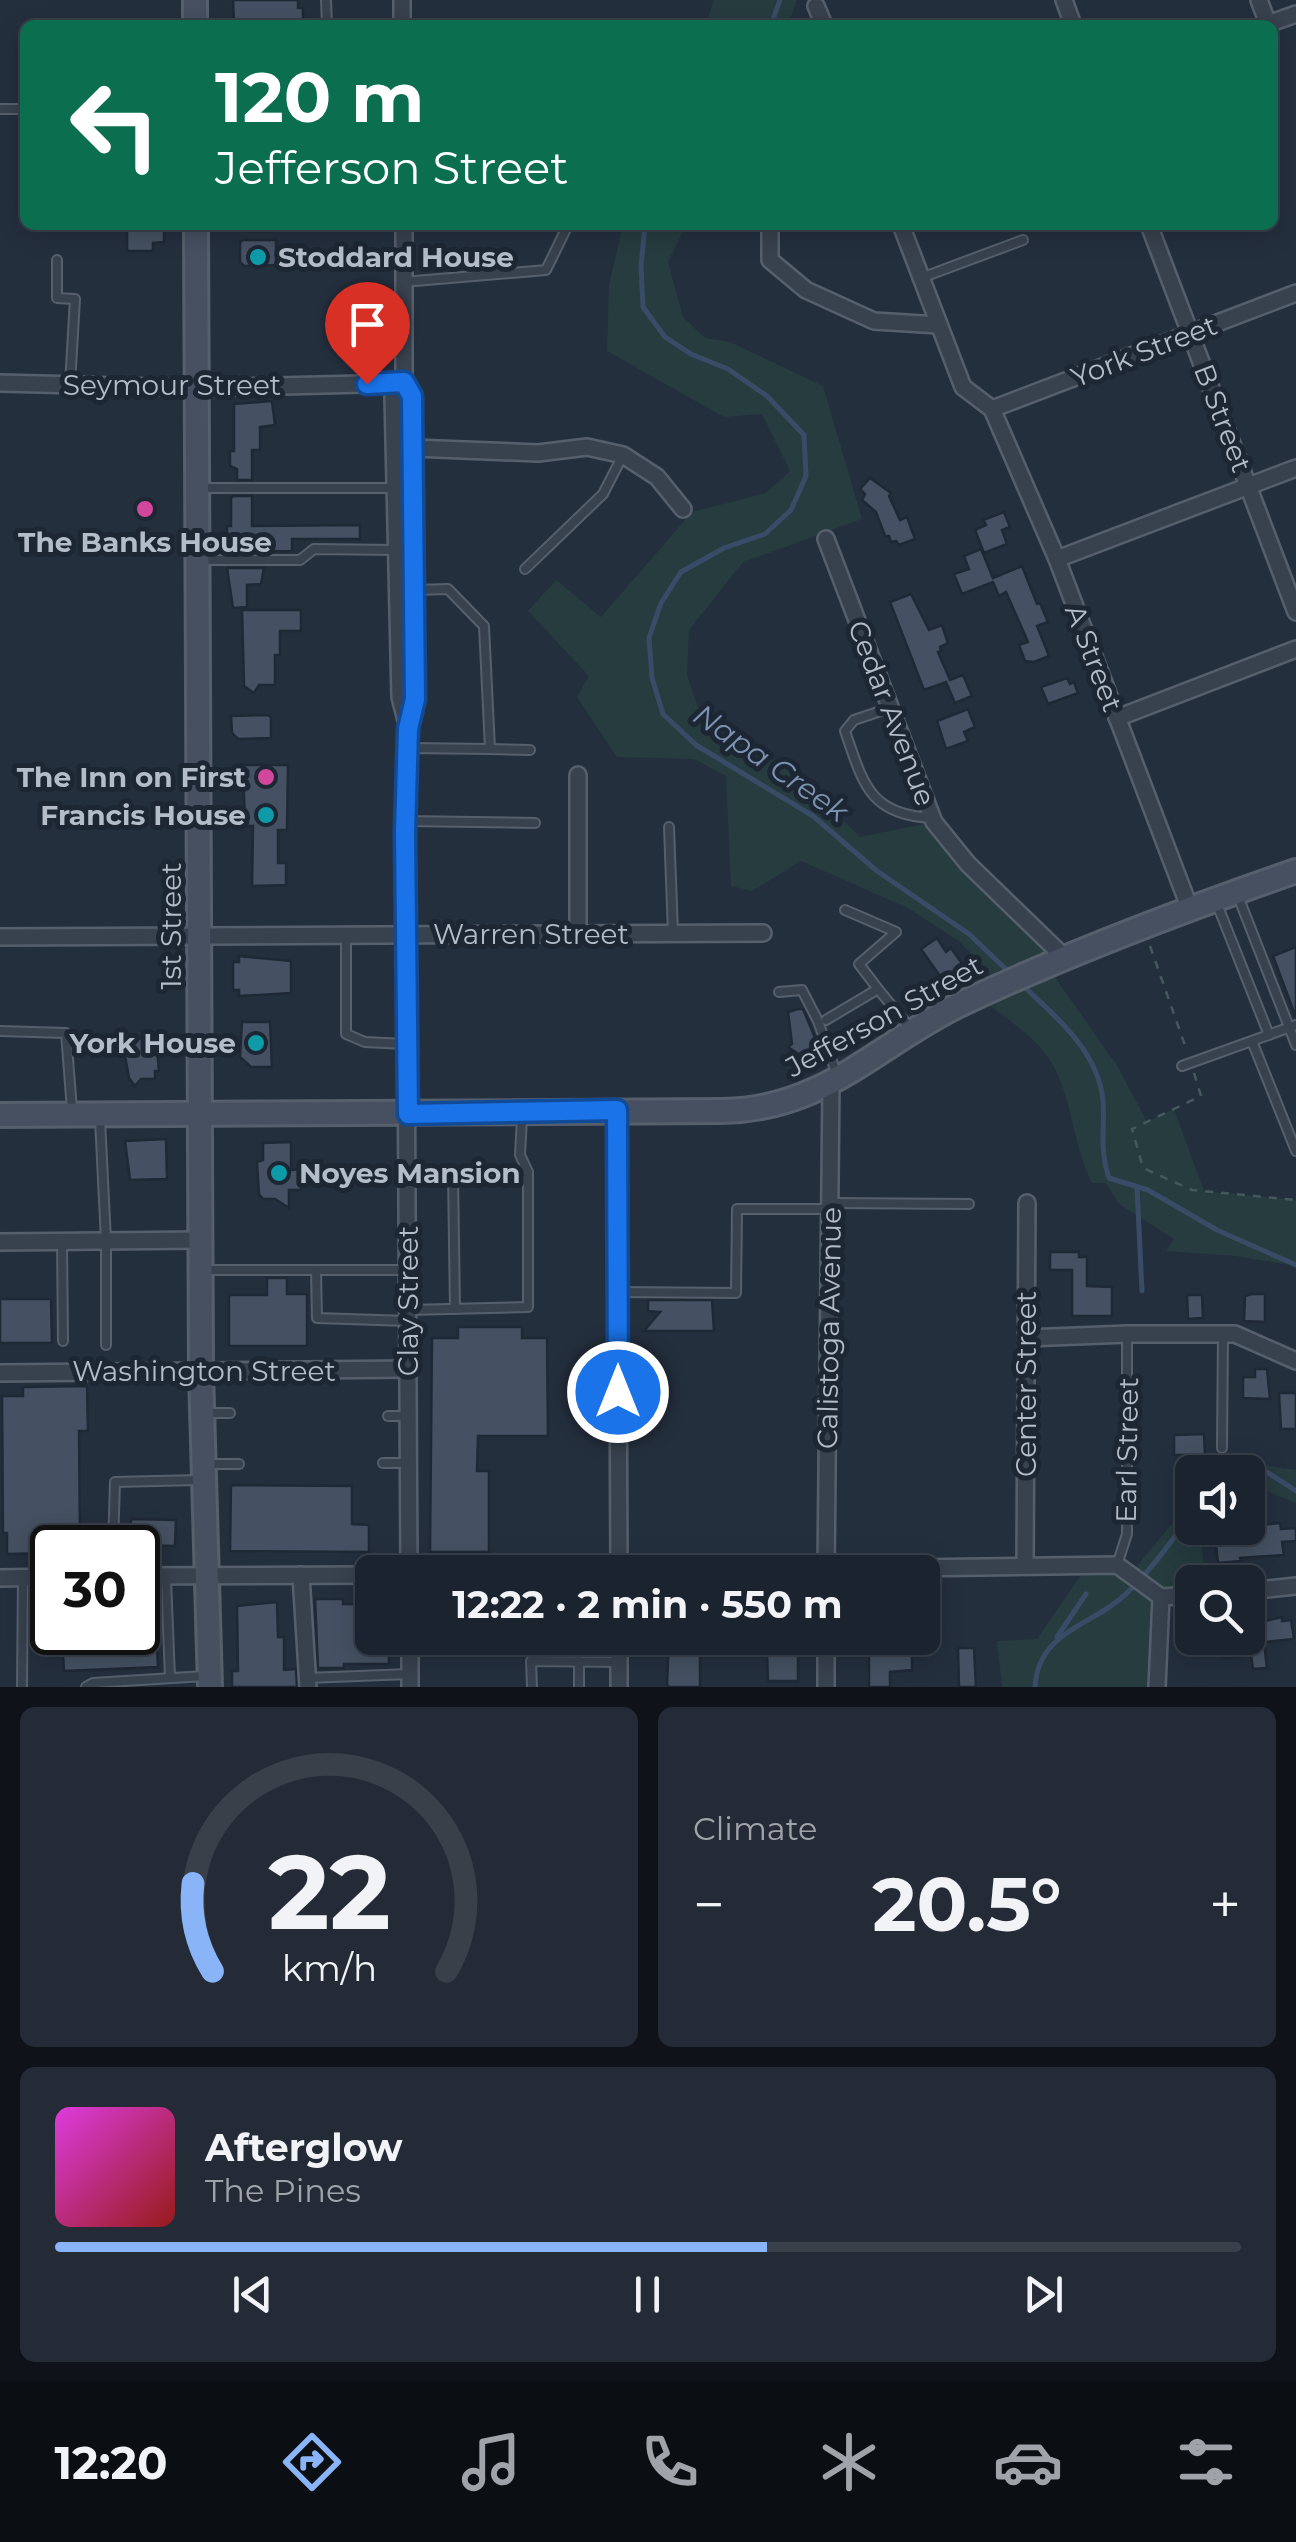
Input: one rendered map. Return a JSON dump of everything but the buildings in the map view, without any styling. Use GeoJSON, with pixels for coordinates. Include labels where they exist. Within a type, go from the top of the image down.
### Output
{"type":"FeatureCollection","features":[{"type":"Feature","properties":{"kind":"main road","name":"1st Street"},"geometry":{"type":"LineString","coordinates":[[196,230],[201,1372],[209,1682]]}},
{"type":"Feature","properties":{"kind":"main road","name":"Jefferson Street"},"geometry":{"type":"LineString","coordinates":[[0,1114],[756,1109],[805,1096],[976,998],[1054,963],[1296,870]]}},
{"type":"Feature","properties":{"kind":"street"},"geometry":{"type":"LineString","coordinates":[[404,230],[404,382],[412,396],[415,488],[415,699],[408,729]]}},
{"type":"Feature","properties":{"kind":"street"},"geometry":{"type":"LineString","coordinates":[[770,230],[770,260],[806,290],[874,321],[940,325]]}},
{"type":"Feature","properties":{"kind":"street"},"geometry":{"type":"LineString","coordinates":[[903,230],[963,386],[992,409]]}},
{"type":"Feature","properties":{"kind":"street","name":"B Street"},"geometry":{"type":"LineString","coordinates":[[1151,230],[1296,612]]}},
{"type":"Feature","properties":{"kind":"street","name":"York Street"},"geometry":{"type":"LineString","coordinates":[[992,409],[1296,293]]}},
{"type":"Feature","properties":{"kind":"street","name":"Seymour Street"},"geometry":{"type":"LineString","coordinates":[[0,382],[197,388],[404,382]]}},
{"type":"Feature","properties":{"kind":"street"},"geometry":{"type":"LineString","coordinates":[[404,382],[393,396],[400,697],[408,729]]}},
{"type":"Feature","properties":{"kind":"street","name":"A Street"},"geometry":{"type":"LineString","coordinates":[[992,409],[1057,559],[1190,909]]}},
{"type":"Feature","properties":{"kind":"street"},"geometry":{"type":"LineString","coordinates":[[414,448],[538,453],[588,447],[623,455],[657,477],[683,509]]}},
{"type":"Feature","properties":{"kind":"street"},"geometry":{"type":"LineString","coordinates":[[1057,559],[1296,468]]}},
{"type":"Feature","properties":{"kind":"street","name":"Cedar Avenue"},"geometry":{"type":"LineString","coordinates":[[826,539],[932,818],[1054,963]]}},
{"type":"Feature","properties":{"kind":"street"},"geometry":{"type":"LineString","coordinates":[[1117,718],[1296,650]]}},
{"type":"Feature","properties":{"kind":"street","name":"Clay Street"},"geometry":{"type":"LineString","coordinates":[[408,729],[410,1555]]}},
{"type":"Feature","properties":{"kind":"street"},"geometry":{"type":"LineString","coordinates":[[578,774],[578,935]]}},
{"type":"Feature","properties":{"kind":"street","name":"Warren Street"},"geometry":{"type":"LineString","coordinates":[[0,938],[762,934]]}},
{"type":"Feature","properties":{"kind":"street","name":"Calistoga Avenue"},"geometry":{"type":"LineString","coordinates":[[826,1555],[835,1081]]}},
{"type":"Feature","properties":{"kind":"street"},"geometry":{"type":"LineString","coordinates":[[617,1110],[618,1555]]}},
{"type":"Feature","properties":{"kind":"street","name":"Center Street"},"geometry":{"type":"LineString","coordinates":[[1024,1565],[1027,1203]]}},
{"type":"Feature","properties":{"kind":"street"},"geometry":{"type":"LineString","coordinates":[[0,1242],[202,1240]]}},
{"type":"Feature","properties":{"kind":"street"},"geometry":{"type":"LineString","coordinates":[[1026,1338],[1236,1334],[1296,1361]]}},
{"type":"Feature","properties":{"kind":"street","name":"Washington Street"},"geometry":{"type":"LineString","coordinates":[[0,1372],[408,1370]]}},
{"type":"Feature","properties":{"kind":"street"},"geometry":{"type":"LineString","coordinates":[[940,1568],[1120,1567],[1157,1594],[1175,1595]]}},
{"type":"Feature","properties":{"kind":"street"},"geometry":{"type":"LineString","coordinates":[[160,1575],[355,1574]]}},
{"type":"Feature","properties":{"kind":"street"},"geometry":{"type":"LineString","coordinates":[[302,1575],[308,1683]]}},
{"type":"Feature","properties":{"kind":"street"},"geometry":{"type":"LineString","coordinates":[[0,1578],[30,1578]]}},
{"type":"Feature","properties":{"kind":"street"},"geometry":{"type":"LineString","coordinates":[[1265,1589],[1296,1586]]}},
{"type":"Feature","properties":{"kind":"street"},"geometry":{"type":"LineString","coordinates":[[1157,1594],[1158,1687]]}},
{"type":"Feature","properties":{"kind":"street"},"geometry":{"type":"LineString","coordinates":[[410,1655],[410,1681]]}},
{"type":"Feature","properties":{"kind":"street"},"geometry":{"type":"LineString","coordinates":[[619,1655],[619,1687]]}},
{"type":"Feature","properties":{"kind":"street"},"geometry":{"type":"LineString","coordinates":[[826,1655],[826,1687]]}},
{"type":"Feature","properties":{"kind":"lane"},"geometry":{"type":"LineString","coordinates":[[403,282],[546,270],[566,230]]}},
{"type":"Feature","properties":{"kind":"lane"},"geometry":{"type":"LineString","coordinates":[[921,278],[1023,240]]}},
{"type":"Feature","properties":{"kind":"lane"},"geometry":{"type":"LineString","coordinates":[[57,260],[57,298],[75,299],[70,384]]}},
{"type":"Feature","properties":{"kind":"lane"},"geometry":{"type":"LineString","coordinates":[[525,569],[603,494],[623,455]]}},
{"type":"Feature","properties":{"kind":"lane"},"geometry":{"type":"LineString","coordinates":[[198,488],[415,488]]}},
{"type":"Feature","properties":{"kind":"lane"},"geometry":{"type":"LineString","coordinates":[[198,560],[300,560],[314,549],[396,550]]}},
{"type":"Feature","properties":{"kind":"lane"},"geometry":{"type":"LineString","coordinates":[[415,590],[448,589],[484,626],[490,749]]}},
{"type":"Feature","properties":{"kind":"lane"},"geometry":{"type":"LineString","coordinates":[[890,708],[854,720],[845,732],[864,787],[876,801],[896,812],[932,818]]}},
{"type":"Feature","properties":{"kind":"lane"},"geometry":{"type":"LineString","coordinates":[[408,748],[530,750]]}},
{"type":"Feature","properties":{"kind":"lane"},"geometry":{"type":"LineString","coordinates":[[406,821],[535,822]]}},
{"type":"Feature","properties":{"kind":"lane"},"geometry":{"type":"LineString","coordinates":[[669,826],[673,933]]}},
{"type":"Feature","properties":{"kind":"lane"},"geometry":{"type":"LineString","coordinates":[[1226,895],[1292,1026],[1296,1045]]}},
{"type":"Feature","properties":{"kind":"lane"},"geometry":{"type":"LineString","coordinates":[[1226,895],[1269,1035]]}},
{"type":"Feature","properties":{"kind":"lane"},"geometry":{"type":"LineString","coordinates":[[845,910],[896,932],[859,964],[914,1032]]}},
{"type":"Feature","properties":{"kind":"lane"},"geometry":{"type":"LineString","coordinates":[[346,935],[346,1034],[365,1042],[407,1044]]}},
{"type":"Feature","properties":{"kind":"lane"},"geometry":{"type":"LineString","coordinates":[[826,1020],[878,989]]}},
{"type":"Feature","properties":{"kind":"lane"},"geometry":{"type":"LineString","coordinates":[[779,992],[802,990],[818,1021],[835,1081]]}},
{"type":"Feature","properties":{"kind":"lane"},"geometry":{"type":"LineString","coordinates":[[1187,1065],[1292,1026]]}},
{"type":"Feature","properties":{"kind":"lane"},"geometry":{"type":"LineString","coordinates":[[0,1031],[66,1033],[72,1115]]}},
{"type":"Feature","properties":{"kind":"lane"},"geometry":{"type":"LineString","coordinates":[[1252,1041],[1296,1151]]}},
{"type":"Feature","properties":{"kind":"lane"},"geometry":{"type":"LineString","coordinates":[[316,1270],[317,1318],[528,1307],[528,1172],[520,1155],[522,1113]]}},
{"type":"Feature","properties":{"kind":"lane"},"geometry":{"type":"LineString","coordinates":[[100,1115],[106,1345]]}},
{"type":"Feature","properties":{"kind":"lane"},"geometry":{"type":"LineString","coordinates":[[454,1308],[453,1174],[528,1172]]}},
{"type":"Feature","properties":{"kind":"lane"},"geometry":{"type":"LineString","coordinates":[[618,1292],[736,1293],[737,1209],[968,1204]]}},
{"type":"Feature","properties":{"kind":"lane"},"geometry":{"type":"LineString","coordinates":[[62,1241],[64,1340]]}},
{"type":"Feature","properties":{"kind":"lane"},"geometry":{"type":"LineString","coordinates":[[202,1270],[408,1270]]}},
{"type":"Feature","properties":{"kind":"lane","name":"Earl Street"},"geometry":{"type":"LineString","coordinates":[[1120,1567],[1126,1534],[1128,1334]]}},
{"type":"Feature","properties":{"kind":"lane"},"geometry":{"type":"LineString","coordinates":[[1222,1448],[1223,1334]]}},
{"type":"Feature","properties":{"kind":"lane"},"geometry":{"type":"LineString","coordinates":[[202,1412],[230,1413]]}},
{"type":"Feature","properties":{"kind":"lane"},"geometry":{"type":"LineString","coordinates":[[388,1416],[409,1416]]}},
{"type":"Feature","properties":{"kind":"lane"},"geometry":{"type":"LineString","coordinates":[[383,1463],[409,1463]]}},
{"type":"Feature","properties":{"kind":"lane"},"geometry":{"type":"LineString","coordinates":[[114,1525],[115,1482],[239,1464]]}},
{"type":"Feature","properties":{"kind":"lane"},"geometry":{"type":"LineString","coordinates":[[166,1575],[170,1678]]}},
{"type":"Feature","properties":{"kind":"lane"},"geometry":{"type":"LineString","coordinates":[[22,1687],[23,1578]]}},
{"type":"Feature","properties":{"kind":"lane"},"geometry":{"type":"LineString","coordinates":[[532,1687],[531,1660],[619,1662]]}},
{"type":"Feature","properties":{"kind":"lane"},"geometry":{"type":"LineString","coordinates":[[579,1662],[579,1687]]}},
{"type":"Feature","properties":{"kind":"lane"},"geometry":{"type":"LineString","coordinates":[[86,1687],[93,1683],[170,1678],[209,1682]]}},
{"type":"Feature","properties":{"kind":"lane"},"geometry":{"type":"LineString","coordinates":[[308,1683],[410,1681]]}},
{"type":"Feature","properties":{"kind":"path"},"geometry":{"type":"LineString","coordinates":[[1144,927],[1187,1065],[1201,1096],[1132,1130],[1143,1168],[1192,1190],[1296,1200]]}},
{"type":"Feature","properties":{"kind":"green space"},"geometry":{"type":"Polygon","coordinates":[[[714,0],[797,0],[790,20],[707,20],[714,0]]]}},
{"type":"Feature","properties":{"kind":"green space"},"geometry":{"type":"Polygon","coordinates":[[[622,230],[684,230],[668,262],[683,317],[705,338],[730,342],[823,386],[862,519],[743,562],[689,630],[687,675],[701,717],[793,772],[860,837],[934,822],[1072,954],[1047,966],[1118,1067],[1147,1122],[1174,1109],[1204,1191],[1296,1200],[1296,1266],[1236,1256],[1166,1251],[1174,1239],[1119,1204],[1106,1183],[1092,1183],[1056,1071],[1031,1039],[977,996],[1001,985],[960,942],[908,908],[801,861],[752,891],[731,886],[726,776],[694,759],[617,757],[577,697],[589,676],[528,611],[556,580],[601,617],[692,512],[766,493],[790,471],[762,414],[724,417],[607,351],[609,285],[622,230]]]}},
{"type":"Feature","properties":{"kind":"green space"},"geometry":{"type":"Polygon","coordinates":[[[1265,1466],[1296,1470],[1296,1503],[1265,1490],[1265,1466]]]}},
{"type":"Feature","properties":{"kind":"green space"},"geometry":{"type":"Polygon","coordinates":[[[1175,1520],[1175,1545],[1201,1545],[1204,1565],[1175,1565],[1175,1597],[1161,1598],[1157,1687],[1002,1687],[997,1641],[1037,1639],[1088,1565],[1130,1574],[1175,1520]]]}},
{"type":"Feature","properties":{"kind":"waterway","name":"Napa Creek"},"geometry":{"type":"LineString","coordinates":[[773,20],[780,0]]}},
{"type":"Feature","properties":{"kind":"waterway","name":"Napa Creek"},"geometry":{"type":"LineString","coordinates":[[645,230],[643,307],[665,337],[691,354],[728,369],[767,396],[804,435],[806,476],[791,510],[765,534],[724,548],[681,572],[661,603],[649,638],[652,678],[663,714],[696,745],[813,816],[877,871],[969,934],[1012,975]]}},
{"type":"Feature","properties":{"kind":"waterway","name":"Napa Creek"},"geometry":{"type":"LineString","coordinates":[[1020,983],[1073,1035],[1093,1066],[1103,1101],[1103,1149],[1109,1178],[1148,1190],[1217,1230],[1296,1265]]}},
{"type":"Feature","properties":{"kind":"waterway"},"geometry":{"type":"LineString","coordinates":[[1137,1187],[1142,1291]]}},
{"type":"Feature","properties":{"kind":"waterway","name":"Napa Creek"},"geometry":{"type":"LineString","coordinates":[[1265,1472],[1296,1491]]}},
{"type":"Feature","properties":{"kind":"waterway","name":"Napa Creek"},"geometry":{"type":"LineString","coordinates":[[1035,1687],[1038,1668],[1057,1641],[1128,1592],[1175,1536]]}},
{"type":"Feature","properties":{"kind":"waterway"},"geometry":{"type":"LineString","coordinates":[[1057,1637],[1086,1594]]}},
{"type":"Feature","properties":{"kind":"place","name":"Stoddard House"},"geometry":{"type":"Point","coordinates":[258,257]}},
{"type":"Feature","properties":{"kind":"place","name":"The Banks House"},"geometry":{"type":"Point","coordinates":[145,509]}},
{"type":"Feature","properties":{"kind":"place","name":"The Inn on First"},"geometry":{"type":"Point","coordinates":[266,777]}},
{"type":"Feature","properties":{"kind":"place","name":"Francis House"},"geometry":{"type":"Point","coordinates":[266,815]}},
{"type":"Feature","properties":{"kind":"place","name":"York House"},"geometry":{"type":"Point","coordinates":[256,1043]}},
{"type":"Feature","properties":{"kind":"place","name":"Noyes Mansion"},"geometry":{"type":"Point","coordinates":[279,1173]}},
{"type":"Feature","properties":{"kind":"route"},"geometry":{"type":"LineString","coordinates":[[367,384],[404,382],[412,396],[415,699],[408,729],[405,833],[408,1114],[617,1110],[618,1392]]}}]}
